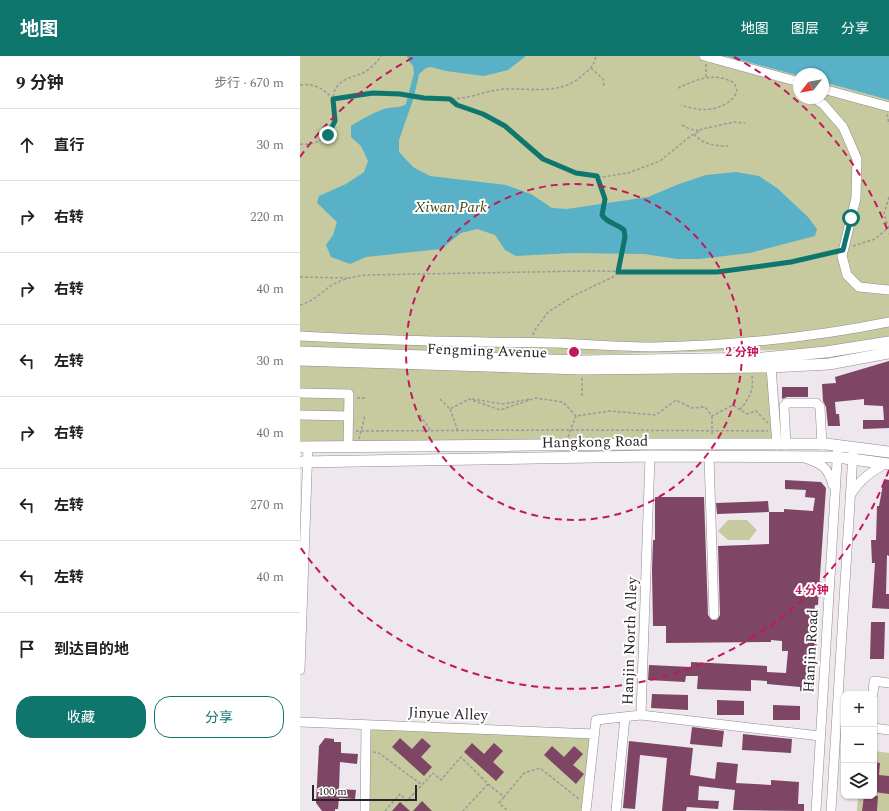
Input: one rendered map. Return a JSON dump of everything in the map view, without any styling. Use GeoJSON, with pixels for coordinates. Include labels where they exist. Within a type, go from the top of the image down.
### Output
{"type":"FeatureCollection","features":[{"type":"Feature","properties":{"kind":"main road","name":"Fengming Avenue"},"geometry":{"type":"LineString","coordinates":[[300,352],[598,361],[763,358],[826,352],[889,342]]}},
{"type":"Feature","properties":{"kind":"main road","name":"Fengming Avenue"},"geometry":{"type":"LineString","coordinates":[[300,360],[582,369],[751,368],[829,364],[889,353]]}},
{"type":"Feature","properties":{"kind":"main road","name":"Hangkong Road"},"geometry":{"type":"LineString","coordinates":[[304,447],[565,444],[822,444],[889,452]]}},
{"type":"Feature","properties":{"kind":"main road","name":"Hangkong Road"},"geometry":{"type":"LineString","coordinates":[[304,462],[708,456],[837,457],[887,464]]}},
{"type":"Feature","properties":{"kind":"street"},"geometry":{"type":"LineString","coordinates":[[705,56],[793,80]]}},
{"type":"Feature","properties":{"kind":"street"},"geometry":{"type":"LineString","coordinates":[[784,78],[793,84]]}},
{"type":"Feature","properties":{"kind":"street"},"geometry":{"type":"LineString","coordinates":[[829,91],[889,107]]}},
{"type":"Feature","properties":{"kind":"street"},"geometry":{"type":"LineString","coordinates":[[823,104],[843,127],[857,159],[856,198],[842,256],[847,275],[860,287],[889,290]]}},
{"type":"Feature","properties":{"kind":"street"},"geometry":{"type":"LineString","coordinates":[[300,336],[394,341],[653,347],[727,344],[852,330],[889,322]]}},
{"type":"Feature","properties":{"kind":"street"},"geometry":{"type":"LineString","coordinates":[[771,367],[776,431],[782,445]]}},
{"type":"Feature","properties":{"kind":"street"},"geometry":{"type":"LineString","coordinates":[[300,393],[349,394],[348,431],[352,446]]}},
{"type":"Feature","properties":{"kind":"street"},"geometry":{"type":"LineString","coordinates":[[782,445],[784,406],[787,403],[816,403],[820,407],[822,444]]}},
{"type":"Feature","properties":{"kind":"street"},"geometry":{"type":"LineString","coordinates":[[300,415],[349,416]]}},
{"type":"Feature","properties":{"kind":"street","name":"Hanjin Road"},"geometry":{"type":"LineString","coordinates":[[816,811],[838,445]]}},
{"type":"Feature","properties":{"kind":"street"},"geometry":{"type":"LineString","coordinates":[[300,670],[304,447]]}},
{"type":"Feature","properties":{"kind":"street","name":"Hanjin Road"},"geometry":{"type":"LineString","coordinates":[[841,691],[854,447]]}},
{"type":"Feature","properties":{"kind":"street","name":"Hanjin North Alley"},"geometry":{"type":"LineString","coordinates":[[586,808],[596,720],[641,715],[650,456]]}},
{"type":"Feature","properties":{"kind":"street"},"geometry":{"type":"LineString","coordinates":[[708,456],[714,615]]}},
{"type":"Feature","properties":{"kind":"street"},"geometry":{"type":"LineString","coordinates":[[802,457],[821,464],[830,473],[835,491]]}},
{"type":"Feature","properties":{"kind":"street"},"geometry":{"type":"LineString","coordinates":[[851,495],[859,482],[869,474],[887,464]]}},
{"type":"Feature","properties":{"kind":"street"},"geometry":{"type":"LineString","coordinates":[[873,691],[874,681],[889,683]]}},
{"type":"Feature","properties":{"kind":"street","name":"Hanjin Road"},"geometry":{"type":"LineString","coordinates":[[831,811],[841,701]]}},
{"type":"Feature","properties":{"kind":"street"},"geometry":{"type":"LineString","coordinates":[[641,715],[820,736]]}},
{"type":"Feature","properties":{"kind":"street"},"geometry":{"type":"LineString","coordinates":[[616,811],[625,716]]}},
{"type":"Feature","properties":{"kind":"street","name":"Jinyue Alley"},"geometry":{"type":"LineString","coordinates":[[300,722],[595,734]]}},
{"type":"Feature","properties":{"kind":"street"},"geometry":{"type":"LineString","coordinates":[[365,811],[366,725]]}},
{"type":"Feature","properties":{"kind":"street"},"geometry":{"type":"LineString","coordinates":[[877,728],[889,730]]}},
{"type":"Feature","properties":{"kind":"path"},"geometry":{"type":"LineString","coordinates":[[300,144],[306,145],[316,143],[328,135],[335,121],[333,99],[337,87],[349,77],[362,73],[372,67],[380,56]]}},
{"type":"Feature","properties":{"kind":"path"},"geometry":{"type":"LineString","coordinates":[[333,99],[373,93],[403,94],[450,99],[503,89],[548,89],[566,87],[580,79],[594,66],[596,56]]}},
{"type":"Feature","properties":{"kind":"path"},"geometry":{"type":"LineString","coordinates":[[705,56],[706,78]]}},
{"type":"Feature","properties":{"kind":"path"},"geometry":{"type":"LineString","coordinates":[[592,68],[603,79],[604,86]]}},
{"type":"Feature","properties":{"kind":"path"},"geometry":{"type":"LineString","coordinates":[[678,88],[691,82],[706,78],[723,78],[733,82],[737,88],[736,95],[720,107],[706,110],[694,109],[681,105]]}},
{"type":"Feature","properties":{"kind":"path"},"geometry":{"type":"LineString","coordinates":[[300,85],[316,85],[326,91],[333,99]]}},
{"type":"Feature","properties":{"kind":"path"},"geometry":{"type":"LineString","coordinates":[[450,99],[457,105],[483,114],[505,126],[543,159],[576,173],[602,177],[628,173],[660,161],[702,129],[734,122],[745,124]]}},
{"type":"Feature","properties":{"kind":"path"},"geometry":{"type":"LineString","coordinates":[[682,125],[699,131]]}},
{"type":"Feature","properties":{"kind":"path"},"geometry":{"type":"LineString","coordinates":[[694,134],[698,139],[707,143],[717,146],[728,146]]}},
{"type":"Feature","properties":{"kind":"path"},"geometry":{"type":"LineString","coordinates":[[531,343],[534,331],[548,312],[575,295],[613,277],[618,272],[625,237],[624,230],[619,226],[606,221],[602,215],[605,199],[597,176]]}},
{"type":"Feature","properties":{"kind":"path"},"geometry":{"type":"LineString","coordinates":[[300,305],[306,304],[334,284],[349,278],[365,275],[717,272],[791,262],[843,250],[875,239],[888,228],[884,214],[889,197]]}},
{"type":"Feature","properties":{"kind":"path"},"geometry":{"type":"LineString","coordinates":[[300,277],[349,278]]}},
{"type":"Feature","properties":{"kind":"path"},"geometry":{"type":"LineString","coordinates":[[740,410],[750,397],[754,385],[751,368]]}},
{"type":"Feature","properties":{"kind":"path"},"geometry":{"type":"LineString","coordinates":[[582,369],[582,396]]}},
{"type":"Feature","properties":{"kind":"path"},"geometry":{"type":"LineString","coordinates":[[349,398],[367,398]]}},
{"type":"Feature","properties":{"kind":"path"},"geometry":{"type":"LineString","coordinates":[[469,399],[500,410],[536,398]]}},
{"type":"Feature","properties":{"kind":"path"},"geometry":{"type":"LineString","coordinates":[[450,408],[469,399],[502,404],[536,398],[563,402],[576,416]]}},
{"type":"Feature","properties":{"kind":"path"},"geometry":{"type":"LineString","coordinates":[[440,400],[450,408],[458,431]]}},
{"type":"Feature","properties":{"kind":"path"},"geometry":{"type":"LineString","coordinates":[[576,416],[610,411],[656,415],[676,400],[692,408],[705,408],[712,416],[713,444]]}},
{"type":"Feature","properties":{"kind":"path"},"geometry":{"type":"LineString","coordinates":[[712,416],[733,405],[747,414],[756,411],[776,431]]}},
{"type":"Feature","properties":{"kind":"path"},"geometry":{"type":"LineString","coordinates":[[352,446],[361,431],[365,415]]}},
{"type":"Feature","properties":{"kind":"path"},"geometry":{"type":"LineString","coordinates":[[420,415],[431,431]]}},
{"type":"Feature","properties":{"kind":"path"},"geometry":{"type":"LineString","coordinates":[[565,444],[576,416]]}},
{"type":"Feature","properties":{"kind":"path"},"geometry":{"type":"LineString","coordinates":[[348,431],[776,431]]}},
{"type":"Feature","properties":{"kind":"path"},"geometry":{"type":"LineString","coordinates":[[365,752],[379,753],[422,786]]}},
{"type":"Feature","properties":{"kind":"path"},"geometry":{"type":"LineString","coordinates":[[385,811],[400,794],[407,801],[433,773],[441,780],[461,758],[504,797]]}},
{"type":"Feature","properties":{"kind":"path"},"geometry":{"type":"LineString","coordinates":[[508,811],[499,803],[524,773],[540,768],[586,808]]}},
{"type":"Feature","properties":{"kind":"path"},"geometry":{"type":"LineString","coordinates":[[463,811],[488,784]]}},
{"type":"Feature","properties":{"kind":"green space","name":"Xiwan Park"},"geometry":{"type":"Polygon","coordinates":[[[300,56],[726,56],[793,74],[793,104],[829,104],[829,84],[889,100],[889,342],[829,348],[772,350],[320,361],[771,367],[777,445],[300,447],[300,56]]]}},
{"type":"Feature","properties":{"kind":"green space"},"geometry":{"type":"Polygon","coordinates":[[[728,520],[747,520],[757,530],[749,540],[728,540],[718,531],[728,520]]]}},
{"type":"Feature","properties":{"kind":"green space"},"geometry":{"type":"Polygon","coordinates":[[[363,726],[591,736],[584,811],[363,811],[363,726]]]}},
{"type":"Feature","properties":{"kind":"green space"},"geometry":{"type":"Polygon","coordinates":[[[877,751],[889,753],[889,811],[857,811],[858,799],[877,799],[877,751]]]}},
{"type":"Feature","properties":{"kind":"water"},"geometry":{"type":"Polygon","coordinates":[[[407,56],[526,56],[508,70],[484,76],[446,71],[431,67],[426,68],[419,74],[414,97],[399,140],[399,152],[413,167],[430,176],[506,185],[531,194],[552,208],[567,209],[648,197],[706,175],[736,172],[759,176],[777,188],[808,217],[817,229],[815,236],[750,253],[699,259],[677,259],[644,254],[572,253],[516,256],[505,250],[495,235],[477,229],[461,233],[441,249],[366,257],[350,264],[331,257],[326,245],[333,235],[337,222],[317,203],[319,196],[346,184],[364,172],[368,161],[361,146],[351,137],[351,126],[379,111],[388,108],[400,107],[406,104],[414,73],[413,66],[407,56]]]}},
{"type":"Feature","properties":{"kind":"water"},"geometry":{"type":"Polygon","coordinates":[[[726,56],[889,56],[889,100],[829,84],[829,68],[793,68],[793,74],[726,56]]]}},
{"type":"Feature","properties":{"kind":"building"},"geometry":{"type":"Polygon","coordinates":[[[889,361],[889,428],[863,429],[863,420],[884,420],[883,406],[864,405],[864,399],[835,402],[836,414],[839,414],[840,426],[828,426],[826,407],[823,401],[822,384],[836,383],[835,377],[889,361]]]}},
{"type":"Feature","properties":{"kind":"building"},"geometry":{"type":"Polygon","coordinates":[[[782,387],[808,387],[808,397],[787,397],[782,399],[782,387]]]}},
{"type":"Feature","properties":{"kind":"building"},"geometry":{"type":"Polygon","coordinates":[[[884,479],[889,480],[889,556],[887,555],[886,594],[889,594],[889,609],[872,608],[875,563],[872,563],[871,540],[876,540],[877,506],[879,506],[884,479]]]}},
{"type":"Feature","properties":{"kind":"building"},"geometry":{"type":"Polygon","coordinates":[[[785,480],[821,482],[826,488],[818,605],[815,605],[812,629],[818,629],[813,692],[800,691],[800,687],[767,684],[767,681],[751,680],[751,691],[697,689],[698,676],[686,676],[685,682],[648,680],[649,665],[691,667],[691,662],[767,666],[767,672],[786,673],[788,651],[782,651],[782,641],[666,643],[666,626],[653,626],[652,570],[653,540],[655,540],[655,497],[704,497],[708,615],[712,620],[717,620],[720,615],[718,546],[769,544],[769,512],[784,512],[784,509],[813,511],[815,498],[805,497],[806,490],[785,489],[785,480]]]}},
{"type":"Feature","properties":{"kind":"building"},"geometry":{"type":"Polygon","coordinates":[[[768,501],[769,512],[717,514],[716,503],[768,501]]]}},
{"type":"Feature","properties":{"kind":"building"},"geometry":{"type":"Polygon","coordinates":[[[871,622],[885,622],[884,659],[870,659],[871,622]]]}},
{"type":"Feature","properties":{"kind":"building"},"geometry":{"type":"Polygon","coordinates":[[[652,694],[688,695],[688,710],[651,708],[652,694]]]}},
{"type":"Feature","properties":{"kind":"building"},"geometry":{"type":"Polygon","coordinates":[[[717,700],[744,701],[744,715],[717,715],[717,700]]]}},
{"type":"Feature","properties":{"kind":"building"},"geometry":{"type":"Polygon","coordinates":[[[773,705],[800,706],[800,720],[773,720],[773,705]]]}},
{"type":"Feature","properties":{"kind":"building"},"geometry":{"type":"Polygon","coordinates":[[[692,727],[724,731],[722,747],[690,744],[692,727]]]}},
{"type":"Feature","properties":{"kind":"building"},"geometry":{"type":"Polygon","coordinates":[[[743,734],[792,739],[791,753],[742,750],[743,734]]]}},
{"type":"Feature","properties":{"kind":"building"},"geometry":{"type":"Polygon","coordinates":[[[325,738],[334,739],[334,742],[341,742],[341,753],[358,754],[357,764],[340,762],[339,789],[356,790],[355,799],[339,798],[338,809],[335,809],[335,811],[322,811],[316,803],[319,746],[325,738]]]}},
{"type":"Feature","properties":{"kind":"building"},"geometry":{"type":"Polygon","coordinates":[[[400,738],[412,749],[422,738],[431,746],[421,757],[432,767],[424,776],[392,747],[400,738]]]}},
{"type":"Feature","properties":{"kind":"building"},"geometry":{"type":"Polygon","coordinates":[[[629,741],[693,748],[690,775],[715,779],[717,762],[738,764],[736,783],[771,785],[771,780],[799,782],[798,804],[804,804],[804,811],[733,810],[735,790],[699,786],[698,800],[719,801],[718,809],[687,807],[686,811],[662,811],[667,758],[640,755],[635,809],[623,808],[629,741]]]}},
{"type":"Feature","properties":{"kind":"building"},"geometry":{"type":"Polygon","coordinates":[[[472,743],[484,754],[494,743],[503,751],[493,762],[504,772],[496,781],[464,752],[472,743]]]}},
{"type":"Feature","properties":{"kind":"building"},"geometry":{"type":"Polygon","coordinates":[[[552,746],[564,757],[574,746],[583,754],[573,765],[584,774],[576,784],[544,755],[552,746]]]}},
{"type":"Feature","properties":{"kind":"building"},"geometry":{"type":"Polygon","coordinates":[[[877,762],[880,763],[879,775],[889,776],[889,794],[877,792],[877,762]]]}},
{"type":"Feature","properties":{"kind":"building"},"geometry":{"type":"Polygon","coordinates":[[[878,796],[877,811],[862,811],[864,799],[877,799],[878,796]]]}},
{"type":"Feature","properties":{"kind":"building"},"geometry":{"type":"Polygon","coordinates":[[[422,801],[432,811],[413,811],[422,801]]]}},
{"type":"Feature","properties":{"kind":"building"},"geometry":{"type":"Polygon","coordinates":[[[400,802],[410,811],[392,811],[400,802]]]}},
{"type":"Feature","properties":{"kind":"route"},"geometry":{"type":"LineString","coordinates":[[328,135],[335,121],[333,99],[351,95],[373,93],[400,94],[424,98],[450,99],[457,105],[483,114],[505,126],[543,159],[576,173],[597,176],[605,199],[602,215],[606,221],[619,226],[624,230],[625,237],[618,272],[717,272],[791,262],[843,250],[851,218]]}}]}
